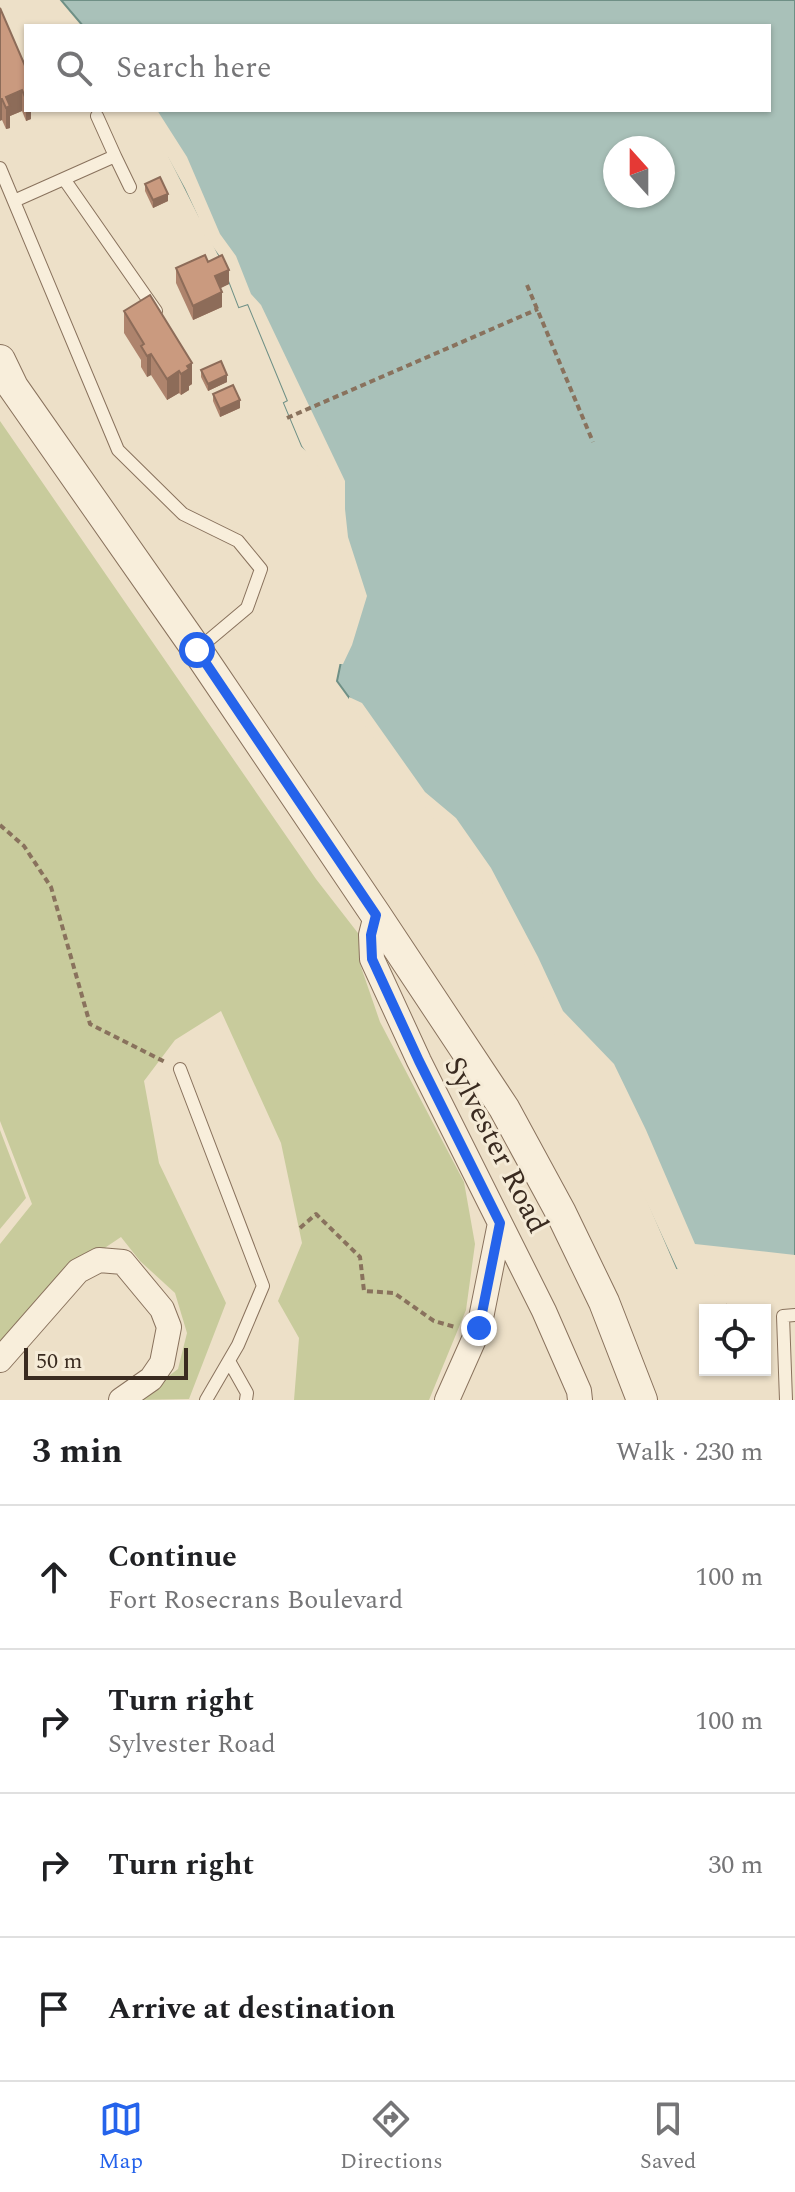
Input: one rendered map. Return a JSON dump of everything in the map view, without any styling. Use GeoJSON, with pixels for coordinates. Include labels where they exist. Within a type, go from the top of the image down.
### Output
{"type":"FeatureCollection","features":[{"type":"Feature","properties":{"kind":"street"},"geometry":{"type":"LineString","coordinates":[[0,360],[7,380],[197,650],[504,1108],[604,1302],[642,1400]]}},
{"type":"Feature","properties":{"kind":"street","name":"Sylvester Road"},"geometry":{"type":"LineString","coordinates":[[376,915],[371,935],[372,959],[419,1061],[544,1311],[579,1391],[580,1400]]}},
{"type":"Feature","properties":{"kind":"street"},"geometry":{"type":"LineString","coordinates":[[447,1400],[479,1328],[500,1223]]}},
{"type":"Feature","properties":{"kind":"street"},"geometry":{"type":"LineString","coordinates":[[0,1360],[78,1271],[99,1260],[123,1262],[162,1309],[169,1327],[162,1363],[151,1379],[121,1400]]}},
{"type":"Feature","properties":{"kind":"lane"},"geometry":{"type":"LineString","coordinates":[[97,116],[130,187]]}},
{"type":"Feature","properties":{"kind":"lane"},"geometry":{"type":"LineString","coordinates":[[14,201],[115,156]]}},
{"type":"Feature","properties":{"kind":"lane"},"geometry":{"type":"LineString","coordinates":[[0,168],[118,450],[183,514],[238,541],[261,569],[247,608],[197,650]]}},
{"type":"Feature","properties":{"kind":"lane"},"geometry":{"type":"LineString","coordinates":[[64,179],[160,316]]}},
{"type":"Feature","properties":{"kind":"lane"},"geometry":{"type":"LineString","coordinates":[[180,1069],[263,1286],[238,1345],[206,1400]]}},
{"type":"Feature","properties":{"kind":"lane"},"geometry":{"type":"LineString","coordinates":[[786,1400],[783,1316],[795,1315]]}},
{"type":"Feature","properties":{"kind":"lane"},"geometry":{"type":"LineString","coordinates":[[229,1361],[247,1393],[246,1400]]}},
{"type":"Feature","properties":{"kind":"path"},"geometry":{"type":"LineString","coordinates":[[527,285],[593,442]]}},
{"type":"Feature","properties":{"kind":"path"},"geometry":{"type":"LineString","coordinates":[[287,418],[538,309]]}},
{"type":"Feature","properties":{"kind":"path"},"geometry":{"type":"LineString","coordinates":[[0,825],[24,846],[51,887],[90,1024],[180,1069]]}},
{"type":"Feature","properties":{"kind":"path"},"geometry":{"type":"LineString","coordinates":[[300,1228],[316,1214],[360,1257],[364,1291],[394,1293],[434,1321],[465,1330]]}},
{"type":"Feature","properties":{"kind":"green space"},"geometry":{"type":"Polygon","coordinates":[[[0,421],[316,879],[361,937],[360,964],[380,1022],[464,1182],[475,1244],[466,1310],[429,1400],[294,1400],[299,1338],[278,1301],[302,1243],[281,1143],[221,1011],[175,1040],[144,1081],[159,1163],[226,1303],[189,1399],[137,1400],[178,1369],[187,1333],[175,1293],[140,1261],[121,1237],[57,1280],[0,1347],[0,1244],[32,1204],[0,1121],[0,421]]]}},
{"type":"Feature","properties":{"kind":"green space"},"geometry":{"type":"Polygon","coordinates":[[[0,1130],[26,1198],[0,1229],[0,1130]]]}},
{"type":"Feature","properties":{"kind":"water"},"geometry":{"type":"Polygon","coordinates":[[[61,0],[795,0],[795,1276],[677,1268],[619,1133],[549,999],[470,863],[337,681],[355,594],[328,471],[302,446],[284,403],[288,401],[248,304],[239,307],[219,255],[147,112],[771,112],[771,24],[81,24],[61,0]]]}},
{"type":"Feature","properties":{"kind":"pier"},"geometry":{"type":"Polygon","coordinates":[[[143,112],[158,112],[187,157],[220,234],[236,256],[251,294],[261,305],[345,481],[348,537],[367,596],[343,664],[337,664],[351,594],[332,519],[325,473],[302,446],[284,403],[288,401],[248,304],[239,307],[219,255],[204,234],[185,188],[143,112]]]}},
{"type":"Feature","properties":{"kind":"pier"},"geometry":{"type":"Polygon","coordinates":[[[349,697],[362,703],[425,792],[456,818],[491,868],[563,1011],[614,1064],[695,1244],[795,1255],[795,1280],[680,1273],[616,1135],[567,1049],[548,1028],[545,1001],[466,864],[349,703],[349,697]]]}},
{"type":"Feature","properties":{"kind":"building"},"geometry":{"type":"Polygon","coordinates":[[[0,8],[24,63],[24,94],[22,90],[6,97],[10,106],[6,108],[0,99],[0,8]]]}},
{"type":"Feature","properties":{"kind":"building"},"geometry":{"type":"Polygon","coordinates":[[[160,177],[168,194],[153,200],[145,184],[160,177]]]}},
{"type":"Feature","properties":{"kind":"building"},"geometry":{"type":"Polygon","coordinates":[[[205,255],[208,262],[222,255],[229,270],[215,276],[222,292],[193,306],[176,268],[205,255]]]}},
{"type":"Feature","properties":{"kind":"building"},"geometry":{"type":"Polygon","coordinates":[[[150,295],[192,363],[187,366],[189,369],[167,379],[151,354],[147,356],[141,346],[144,344],[124,311],[150,295]]]}},
{"type":"Feature","properties":{"kind":"building"},"geometry":{"type":"Polygon","coordinates":[[[221,361],[227,375],[208,384],[201,370],[221,361]]]}},
{"type":"Feature","properties":{"kind":"building"},"geometry":{"type":"Polygon","coordinates":[[[233,385],[240,400],[220,409],[213,394],[233,385]]]}},
{"type":"Feature","properties":{"kind":"route"},"geometry":{"type":"LineString","coordinates":[[197,650],[376,915],[371,935],[372,959],[500,1223],[479,1328]]}}]}
